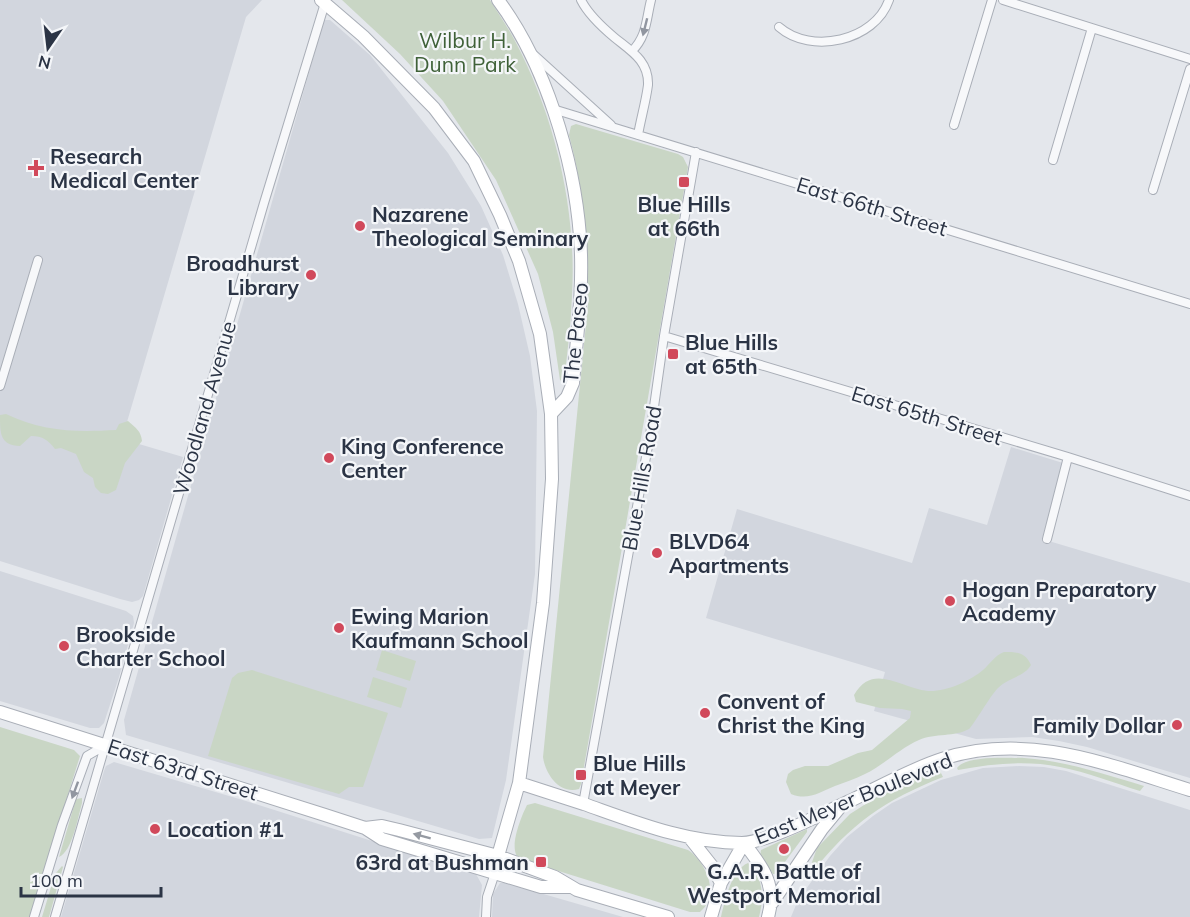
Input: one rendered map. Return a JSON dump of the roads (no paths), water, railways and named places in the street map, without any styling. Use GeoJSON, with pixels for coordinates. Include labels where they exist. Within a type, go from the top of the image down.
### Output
{"type":"FeatureCollection","features":[{"type":"Feature","properties":{"kind":"main road","name":"The Paseo"},"geometry":{"type":"LineString","coordinates":[[498,0],[532,54],[553,109],[575,199],[580,237],[581,278],[573,383],[567,397],[551,414]]}},
{"type":"Feature","properties":{"kind":"main road"},"geometry":{"type":"LineString","coordinates":[[323,1],[363,36],[434,108],[474,161],[519,261],[540,334],[551,414],[552,479],[543,603],[519,783],[495,861],[433,855]]}},
{"type":"Feature","properties":{"kind":"main road","name":"East 63rd Street"},"geometry":{"type":"LineString","coordinates":[[0,712],[365,828],[382,839],[433,855],[541,887],[571,887]]}},
{"type":"Feature","properties":{"kind":"main road","name":"East Meyer Boulevard"},"geometry":{"type":"LineString","coordinates":[[519,783],[632,822],[689,837],[744,843],[788,829],[940,759],[1010,747],[1036,748],[1085,758],[1190,790]]}},
{"type":"Feature","properties":{"kind":"main road"},"geometry":{"type":"LineString","coordinates":[[772,903],[822,829],[842,804]]}},
{"type":"Feature","properties":{"kind":"main road","name":"East 63rd Street"},"geometry":{"type":"LineString","coordinates":[[365,828],[382,826],[498,856],[555,877],[571,887],[668,917]]}},
{"type":"Feature","properties":{"kind":"main road"},"geometry":{"type":"LineString","coordinates":[[689,837],[712,866],[721,883]]}},
{"type":"Feature","properties":{"kind":"main road"},"geometry":{"type":"LineString","coordinates":[[711,917],[721,883],[744,843],[756,857],[772,889],[772,903],[768,917]]}},
{"type":"Feature","properties":{"kind":"main road"},"geometry":{"type":"LineString","coordinates":[[495,873],[502,869],[510,869],[527,875],[555,877]]}},
{"type":"Feature","properties":{"kind":"street"},"geometry":{"type":"LineString","coordinates":[[581,0],[588,11],[614,37],[639,57],[645,66],[648,83],[638,135]]}},
{"type":"Feature","properties":{"kind":"street"},"geometry":{"type":"LineString","coordinates":[[632,51],[642,40],[651,0]]}},
{"type":"Feature","properties":{"kind":"street"},"geometry":{"type":"LineString","coordinates":[[779,27],[786,33],[812,41],[838,40],[868,27],[886,8],[889,0]]}},
{"type":"Feature","properties":{"kind":"street"},"geometry":{"type":"LineString","coordinates":[[954,125],[992,0]]}},
{"type":"Feature","properties":{"kind":"street"},"geometry":{"type":"LineString","coordinates":[[1003,0],[1190,59]]}},
{"type":"Feature","properties":{"kind":"street","name":"Woodland Avenue"},"geometry":{"type":"LineString","coordinates":[[54,917],[323,1]]}},
{"type":"Feature","properties":{"kind":"street"},"geometry":{"type":"LineString","coordinates":[[1053,160],[1092,28]]}},
{"type":"Feature","properties":{"kind":"street"},"geometry":{"type":"LineString","coordinates":[[532,54],[614,127]]}},
{"type":"Feature","properties":{"kind":"street"},"geometry":{"type":"LineString","coordinates":[[1153,190],[1190,69]]}},
{"type":"Feature","properties":{"kind":"street","name":"East 66th Street"},"geometry":{"type":"LineString","coordinates":[[553,109],[1190,304]]}},
{"type":"Feature","properties":{"kind":"street","name":"Blue Hills Road"},"geometry":{"type":"LineString","coordinates":[[583,804],[650,435],[664,336],[696,152]]}},
{"type":"Feature","properties":{"kind":"street"},"geometry":{"type":"LineString","coordinates":[[0,386],[38,260]]}},
{"type":"Feature","properties":{"kind":"street","name":"East 65th Street"},"geometry":{"type":"LineString","coordinates":[[664,336],[1068,457],[1190,496]]}},
{"type":"Feature","properties":{"kind":"street"},"geometry":{"type":"LineString","coordinates":[[1047,539],[1068,457]]}},
{"type":"Feature","properties":{"kind":"street"},"geometry":{"type":"LineString","coordinates":[[34,917],[62,825],[87,756],[106,745]]}},
{"type":"Feature","properties":{"kind":"street"},"geometry":{"type":"LineString","coordinates":[[486,917],[487,897],[495,873]]}},
{"type":"Feature","properties":{"kind":"place","name":"Research Medical Center"},"geometry":{"type":"Point","coordinates":[36,168]}},
{"type":"Feature","properties":{"kind":"place","name":"Blue Hills at 66th"},"geometry":{"type":"Point","coordinates":[684,182]}},
{"type":"Feature","properties":{"kind":"place","name":"Nazarene Theological Seminary"},"geometry":{"type":"Point","coordinates":[360,226]}},
{"type":"Feature","properties":{"kind":"place","name":"Broadhurst Library"},"geometry":{"type":"Point","coordinates":[311,275]}},
{"type":"Feature","properties":{"kind":"place","name":"Blue Hills at 65th"},"geometry":{"type":"Point","coordinates":[673,354]}},
{"type":"Feature","properties":{"kind":"place","name":"King Conference Center"},"geometry":{"type":"Point","coordinates":[329,458]}},
{"type":"Feature","properties":{"kind":"place","name":"BLVD64 Apartments"},"geometry":{"type":"Point","coordinates":[657,553]}},
{"type":"Feature","properties":{"kind":"place","name":"Hogan Preparatory Academy"},"geometry":{"type":"Point","coordinates":[950,601]}},
{"type":"Feature","properties":{"kind":"place","name":"Ewing Marion Kaufmann School"},"geometry":{"type":"Point","coordinates":[339,628]}},
{"type":"Feature","properties":{"kind":"place","name":"Brookside Charter School"},"geometry":{"type":"Point","coordinates":[64,646]}},
{"type":"Feature","properties":{"kind":"place","name":"Convent of Christ the King"},"geometry":{"type":"Point","coordinates":[705,713]}},
{"type":"Feature","properties":{"kind":"place","name":"Family Dollar"},"geometry":{"type":"Point","coordinates":[1177,725]}},
{"type":"Feature","properties":{"kind":"place","name":"Blue Hills at Meyer"},"geometry":{"type":"Point","coordinates":[581,775]}},
{"type":"Feature","properties":{"kind":"place","name":"Location #1"},"geometry":{"type":"Point","coordinates":[155,829]}},
{"type":"Feature","properties":{"kind":"place","name":"G.A.R. Battle of Westport Memorial"},"geometry":{"type":"Point","coordinates":[784,849]}},
{"type":"Feature","properties":{"kind":"place","name":"63rd at Bushman"},"geometry":{"type":"Point","coordinates":[541,862]}},
{"type":"Feature","properties":{"kind":"park label","name":"Wilbur H. Dunn Park"},"geometry":{"type":"Point","coordinates":[465,52]}}]}
